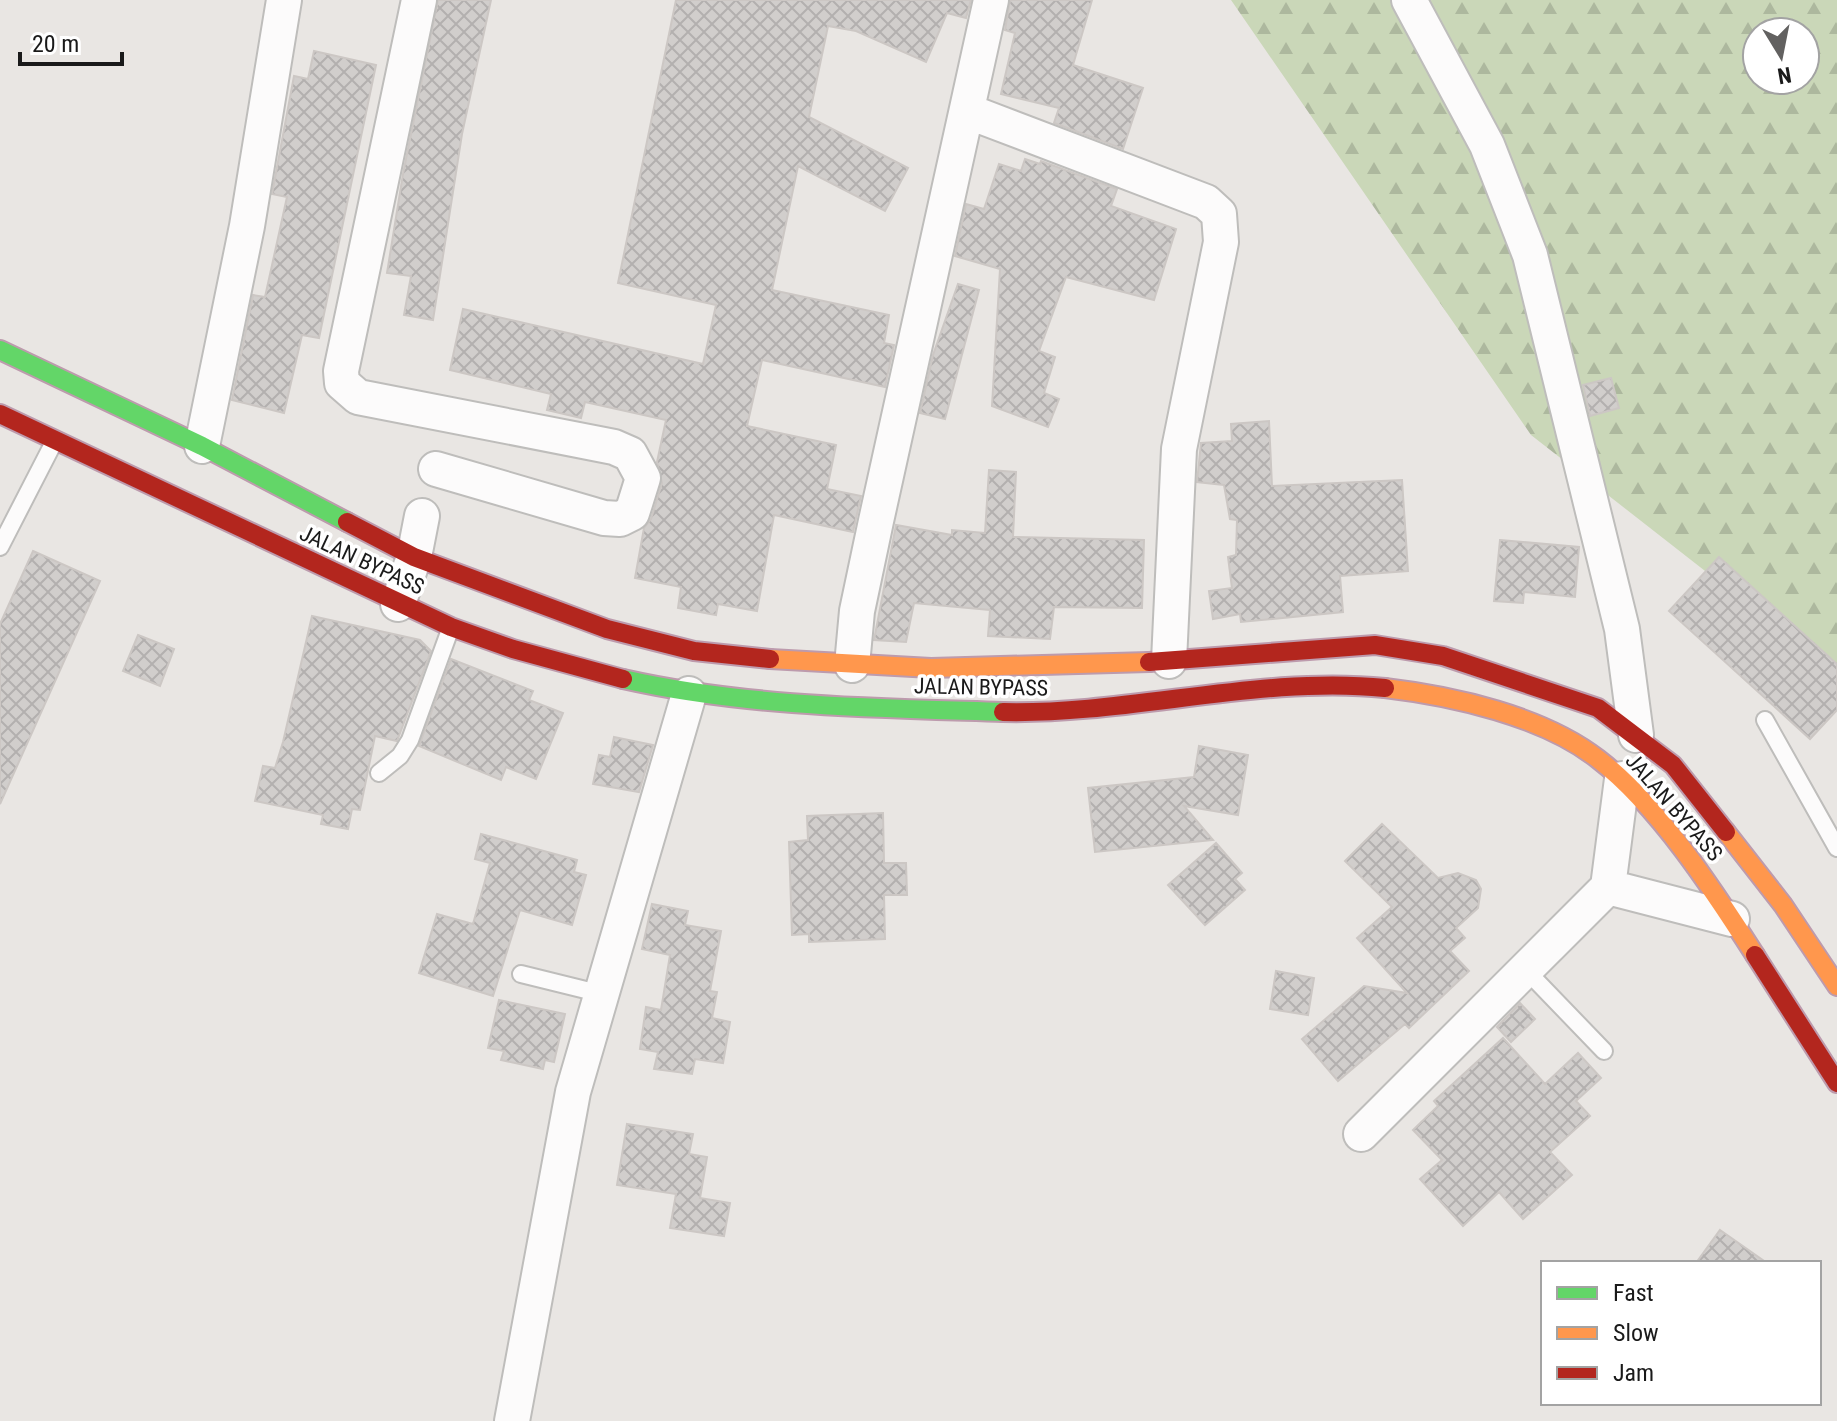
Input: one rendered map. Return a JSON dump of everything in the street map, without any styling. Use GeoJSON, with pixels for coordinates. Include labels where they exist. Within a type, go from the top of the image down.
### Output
{"type":"FeatureCollection","features":[{"type":"Feature","properties":{"kind":"highway","name":"JALAN BYPASS"},"geometry":{"type":"LineString","coordinates":[[0,350],[202,446],[414,557],[607,629],[694,651],[852,665],[931,668],[1169,661],[1375,645],[1443,656],[1555,691],[1598,708],[1673,765],[1783,905],[1837,986]]}},
{"type":"Feature","properties":{"kind":"highway","name":"JALAN BYPASS"},"geometry":{"type":"LineString","coordinates":[[0,414],[451,627],[553,661],[689,694],[862,708],[1054,713],[1304,687],[1364,686],[1437,694],[1533,724],[1570,740],[1622,779],[1695,864],[1837,1083]]}},
{"type":"Feature","properties":{"kind":"street"},"geometry":{"type":"LineString","coordinates":[[202,446],[247,226],[284,0]]}},
{"type":"Feature","properties":{"kind":"street"},"geometry":{"type":"LineString","coordinates":[[419,0],[341,371],[342,383],[358,397],[614,447],[630,454],[643,478],[632,513],[612,518],[429,493]]}},
{"type":"Feature","properties":{"kind":"street"},"geometry":{"type":"LineString","coordinates":[[852,665],[857,611],[869,551],[991,0]]}},
{"type":"Feature","properties":{"kind":"street"},"geometry":{"type":"LineString","coordinates":[[1409,0],[1487,145],[1530,255],[1622,629],[1636,735]]}},
{"type":"Feature","properties":{"kind":"street"},"geometry":{"type":"LineString","coordinates":[[967,111],[1206,202],[1219,214],[1221,242],[1179,449],[1169,661]]}},
{"type":"Feature","properties":{"kind":"street"},"geometry":{"type":"LineString","coordinates":[[398,604],[414,557],[451,417]]}},
{"type":"Feature","properties":{"kind":"street"},"geometry":{"type":"LineString","coordinates":[[512,1421],[552,1190],[573,1092],[689,694]]}},
{"type":"Feature","properties":{"kind":"street"},"geometry":{"type":"LineString","coordinates":[[1361,1134],[1608,887],[1622,779]]}},
{"type":"Feature","properties":{"kind":"street"},"geometry":{"type":"LineString","coordinates":[[1608,887],[1732,919]]}},
{"type":"Feature","properties":{"kind":"lane"},"geometry":{"type":"LineString","coordinates":[[0,547],[54,441]]}},
{"type":"Feature","properties":{"kind":"lane"},"geometry":{"type":"LineString","coordinates":[[379,773],[400,756],[410,740],[451,627]]}},
{"type":"Feature","properties":{"kind":"lane"},"geometry":{"type":"LineString","coordinates":[[1765,720],[1837,848]]}},
{"type":"Feature","properties":{"kind":"lane"},"geometry":{"type":"LineString","coordinates":[[1524,968],[1604,1051]]}},
{"type":"Feature","properties":{"kind":"lane"},"geometry":{"type":"LineString","coordinates":[[521,974],[602,994]]}},
{"type":"Feature","properties":{"kind":"green space"},"geometry":{"type":"Polygon","coordinates":[[[1231,0],[1837,0],[1837,674],[1531,435],[1231,0]]]}},
{"type":"Feature","properties":{"kind":"building"},"geometry":{"type":"Polygon","coordinates":[[[438,0],[491,0],[462,134],[433,320],[404,315],[411,276],[387,273],[403,174],[438,0]]]}},
{"type":"Feature","properties":{"kind":"building"},"geometry":{"type":"Polygon","coordinates":[[[676,0],[971,0],[966,18],[947,13],[926,62],[856,31],[828,26],[809,117],[908,168],[885,211],[798,166],[772,290],[889,315],[884,343],[894,345],[885,387],[762,360],[747,426],[836,445],[827,489],[861,496],[853,532],[774,515],[757,611],[718,604],[716,615],[678,608],[681,587],[635,578],[644,528],[651,519],[662,483],[657,462],[666,420],[585,402],[581,418],[547,410],[551,394],[450,370],[463,309],[703,364],[716,305],[618,283],[676,0]]]}},
{"type":"Feature","properties":{"kind":"building"},"geometry":{"type":"Polygon","coordinates":[[[1010,0],[1092,0],[1073,65],[1143,88],[1123,149],[1054,123],[1059,108],[1001,94],[1015,33],[1005,30],[1010,0]]]}},
{"type":"Feature","properties":{"kind":"building"},"geometry":{"type":"Polygon","coordinates":[[[314,51],[376,65],[319,338],[302,335],[284,413],[232,400],[253,295],[265,297],[287,197],[272,194],[294,76],[308,79],[314,51]]]}},
{"type":"Feature","properties":{"kind":"building"},"geometry":{"type":"Polygon","coordinates":[[[1025,159],[1040,164],[1041,161],[1117,189],[1111,206],[1176,229],[1154,300],[1066,277],[1039,351],[1055,357],[1044,393],[1059,399],[1048,427],[992,406],[1000,269],[955,256],[966,204],[984,209],[999,164],[1021,171],[1025,159]]]}},
{"type":"Feature","properties":{"kind":"building"},"geometry":{"type":"Polygon","coordinates":[[[958,284],[979,290],[945,419],[920,413],[933,355],[958,284]]]}},
{"type":"Feature","properties":{"kind":"building"},"geometry":{"type":"Polygon","coordinates":[[[1611,378],[1619,408],[1590,416],[1583,385],[1611,378]]]}},
{"type":"Feature","properties":{"kind":"building"},"geometry":{"type":"Polygon","coordinates":[[[1269,421],[1272,486],[1402,480],[1408,571],[1340,576],[1343,612],[1241,622],[1240,614],[1213,619],[1209,591],[1232,588],[1228,557],[1236,555],[1237,520],[1230,519],[1224,485],[1197,482],[1201,443],[1232,441],[1231,424],[1269,421]]]}},
{"type":"Feature","properties":{"kind":"building"},"geometry":{"type":"Polygon","coordinates":[[[989,470],[1016,472],[1013,537],[1144,540],[1142,608],[1054,607],[1050,639],[988,636],[990,610],[914,603],[906,642],[874,640],[896,525],[952,535],[952,530],[985,533],[989,470]]]}},
{"type":"Feature","properties":{"kind":"building"},"geometry":{"type":"Polygon","coordinates":[[[1500,540],[1579,547],[1575,597],[1524,592],[1523,603],[1494,601],[1500,540]]]}},
{"type":"Feature","properties":{"kind":"building"},"geometry":{"type":"Polygon","coordinates":[[[33,551],[100,581],[0,804],[0,624],[33,551]]]}},
{"type":"Feature","properties":{"kind":"building"},"geometry":{"type":"Polygon","coordinates":[[[1719,557],[1837,664],[1837,710],[1810,739],[1669,611],[1719,557]]]}},
{"type":"Feature","properties":{"kind":"building"},"geometry":{"type":"Polygon","coordinates":[[[312,616],[420,640],[431,651],[397,741],[375,736],[360,810],[352,809],[348,829],[321,824],[323,815],[255,801],[263,766],[275,768],[312,616]]]}},
{"type":"Feature","properties":{"kind":"building"},"geometry":{"type":"Polygon","coordinates":[[[138,635],[174,649],[160,686],[123,671],[138,635]]]}},
{"type":"Feature","properties":{"kind":"building"},"geometry":{"type":"Polygon","coordinates":[[[451,659],[533,691],[529,700],[563,713],[536,779],[506,767],[501,780],[419,746],[451,659]]]}},
{"type":"Feature","properties":{"kind":"building"},"geometry":{"type":"Polygon","coordinates":[[[614,737],[653,745],[639,792],[593,784],[599,755],[610,757],[614,737]]]}},
{"type":"Feature","properties":{"kind":"building"},"geometry":{"type":"Polygon","coordinates":[[[1199,746],[1248,755],[1238,815],[1184,806],[1213,840],[1095,852],[1088,788],[1194,777],[1199,746]]]}},
{"type":"Feature","properties":{"kind":"building"},"geometry":{"type":"Polygon","coordinates":[[[883,813],[884,863],[906,863],[907,895],[884,895],[885,939],[809,942],[809,934],[792,935],[789,842],[808,840],[807,816],[883,813]]]}},
{"type":"Feature","properties":{"kind":"building"},"geometry":{"type":"Polygon","coordinates":[[[1382,824],[1438,878],[1458,873],[1476,880],[1481,889],[1478,908],[1456,928],[1465,938],[1450,951],[1469,971],[1409,1028],[1405,1024],[1338,1081],[1302,1039],[1364,986],[1407,993],[1357,938],[1392,907],[1345,861],[1382,824]]]}},
{"type":"Feature","properties":{"kind":"building"},"geometry":{"type":"Polygon","coordinates":[[[481,834],[577,860],[574,872],[586,875],[572,925],[520,910],[493,996],[419,973],[437,914],[473,924],[490,863],[475,859],[481,834]]]}},
{"type":"Feature","properties":{"kind":"building"},"geometry":{"type":"Polygon","coordinates":[[[1216,843],[1242,873],[1235,879],[1245,890],[1205,925],[1168,885],[1216,843]]]}},
{"type":"Feature","properties":{"kind":"building"},"geometry":{"type":"Polygon","coordinates":[[[652,904],[688,911],[685,925],[721,931],[710,991],[717,992],[712,1018],[730,1022],[723,1063],[695,1059],[692,1074],[654,1069],[658,1052],[640,1049],[646,1007],[661,1010],[670,955],[642,949],[652,904]]]}},
{"type":"Feature","properties":{"kind":"building"},"geometry":{"type":"Polygon","coordinates":[[[1276,971],[1314,978],[1308,1015],[1270,1009],[1276,971]]]}},
{"type":"Feature","properties":{"kind":"building"},"geometry":{"type":"Polygon","coordinates":[[[499,1000],[565,1014],[554,1062],[545,1060],[543,1069],[501,1060],[504,1051],[488,1048],[499,1000]]]}},
{"type":"Feature","properties":{"kind":"building"},"geometry":{"type":"Polygon","coordinates":[[[1520,1003],[1535,1019],[1511,1042],[1497,1027],[1520,1003]]]}},
{"type":"Feature","properties":{"kind":"building"},"geometry":{"type":"Polygon","coordinates":[[[1503,1038],[1545,1084],[1578,1053],[1601,1078],[1576,1101],[1590,1116],[1550,1152],[1572,1175],[1523,1219],[1499,1192],[1463,1226],[1420,1179],[1442,1160],[1413,1130],[1438,1106],[1434,1101],[1503,1038]]]}},
{"type":"Feature","properties":{"kind":"building"},"geometry":{"type":"Polygon","coordinates":[[[627,1124],[693,1134],[689,1154],[707,1157],[700,1198],[730,1203],[724,1236],[670,1228],[676,1194],[617,1185],[627,1124]]]}},
{"type":"Feature","properties":{"kind":"building"},"geometry":{"type":"Polygon","coordinates":[[[1720,1230],[1764,1261],[1697,1261],[1720,1230]]]}},
{"type":"Feature","properties":{"kind":"traffic: fast"},"geometry":{"type":"LineString","coordinates":[[0,350],[202,446],[347,522]]}},
{"type":"Feature","properties":{"kind":"traffic: fast"},"geometry":{"type":"LineString","coordinates":[[623,679],[764,701],[1003,712]]}},
{"type":"Feature","properties":{"kind":"traffic: slow"},"geometry":{"type":"LineString","coordinates":[[770,659],[931,668],[1149,662]]}},
{"type":"Feature","properties":{"kind":"traffic: slow"},"geometry":{"type":"LineString","coordinates":[[1385,688],[1439,696],[1496,710],[1551,731],[1598,759],[1642,800],[1684,850],[1755,955]]}},
{"type":"Feature","properties":{"kind":"traffic: slow"},"geometry":{"type":"LineString","coordinates":[[1726,832],[1783,905],[1837,986]]}},
{"type":"Feature","properties":{"kind":"traffic: jam"},"geometry":{"type":"LineString","coordinates":[[0,414],[451,627],[513,649],[623,679]]}},
{"type":"Feature","properties":{"kind":"traffic: jam"},"geometry":{"type":"LineString","coordinates":[[347,522],[414,557],[607,629],[694,651],[770,659]]}},
{"type":"Feature","properties":{"kind":"traffic: jam"},"geometry":{"type":"LineString","coordinates":[[1149,662],[1375,645],[1443,656],[1598,708],[1673,765],[1726,832]]}},
{"type":"Feature","properties":{"kind":"traffic: jam"},"geometry":{"type":"LineString","coordinates":[[1003,712],[1099,708],[1291,687],[1338,685],[1385,688]]}},
{"type":"Feature","properties":{"kind":"traffic: jam"},"geometry":{"type":"LineString","coordinates":[[1755,955],[1837,1083]]}}]}
